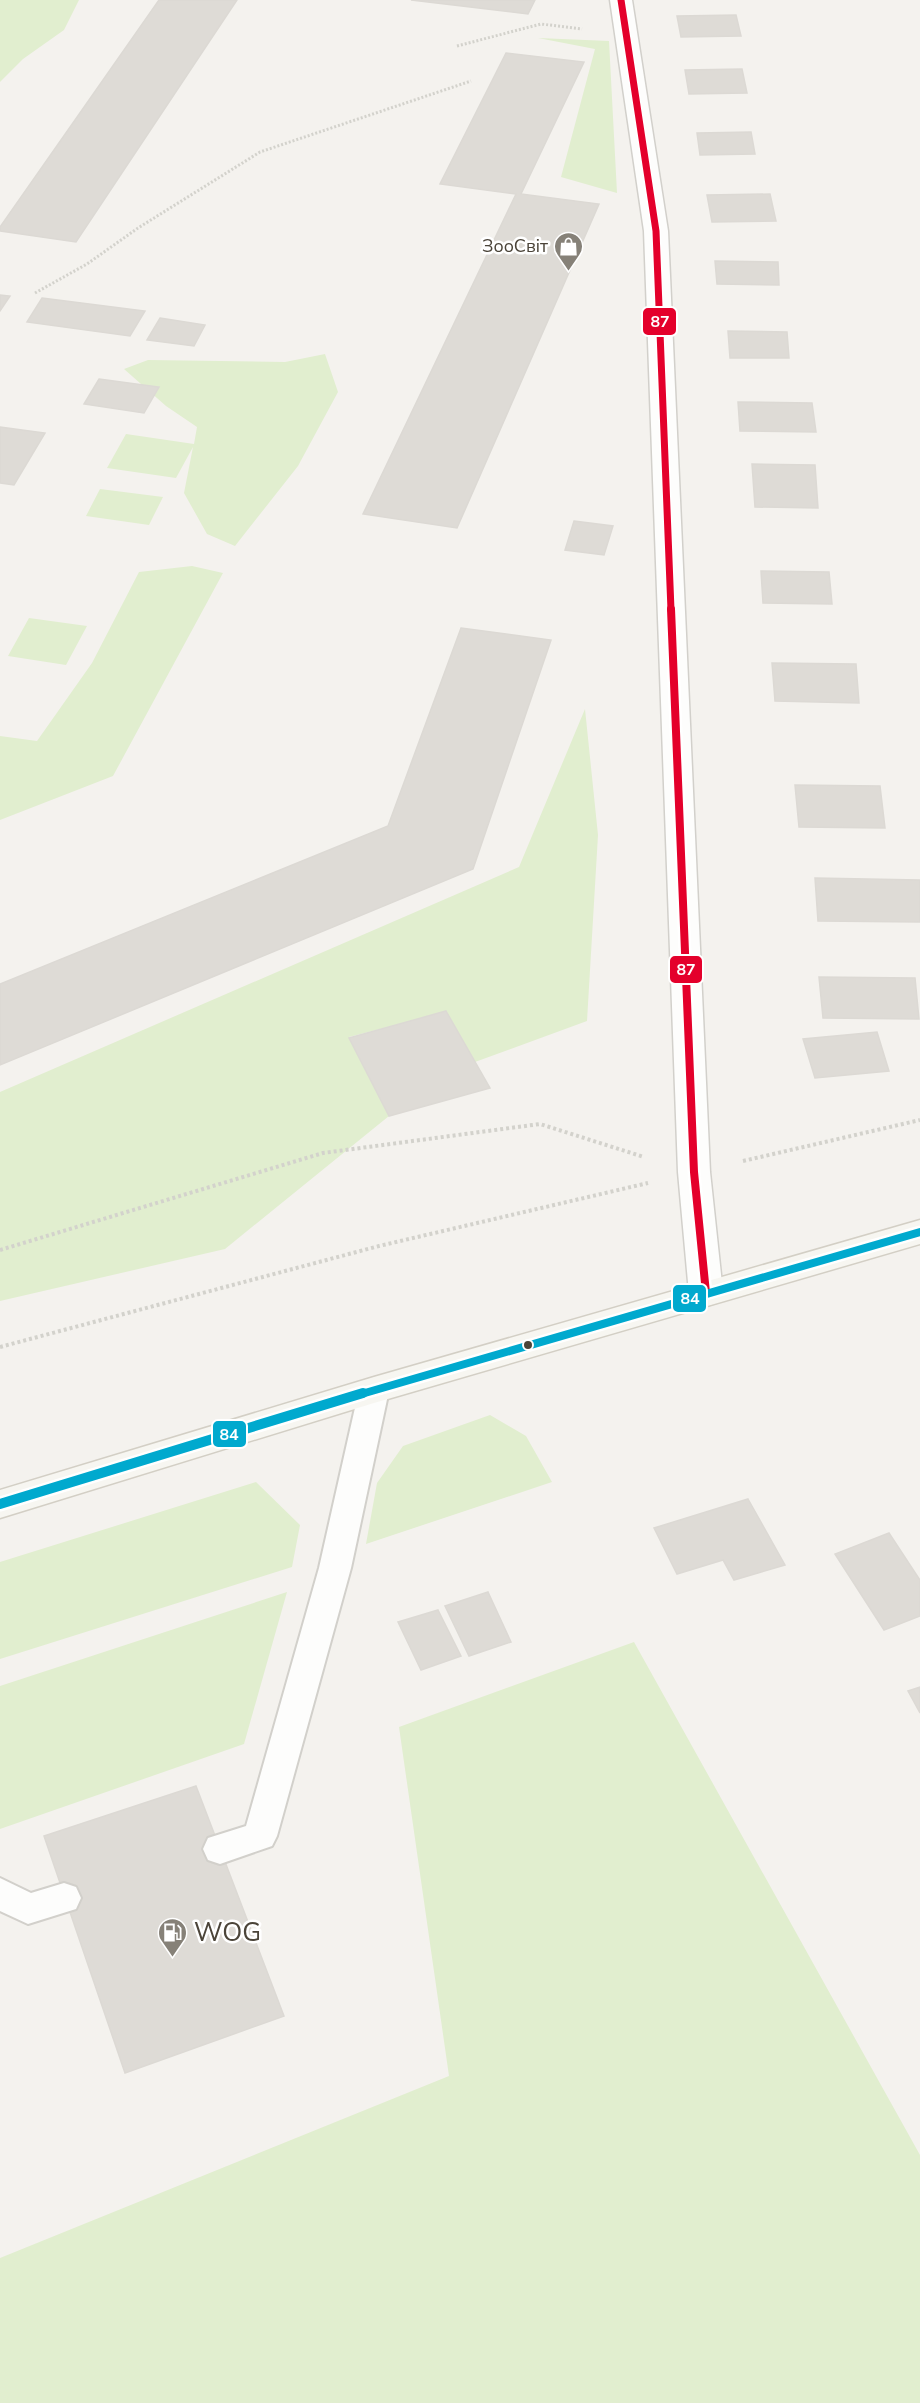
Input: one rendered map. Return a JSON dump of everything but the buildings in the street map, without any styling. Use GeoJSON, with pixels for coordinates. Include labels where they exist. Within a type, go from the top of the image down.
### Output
{"type":"FeatureCollection","features":[{"type":"Feature","properties":{"kind":"main road"},"geometry":{"type":"LineString","coordinates":[[0,1504],[374,1390],[920,1232]]}},
{"type":"Feature","properties":{"kind":"street"},"geometry":{"type":"LineString","coordinates":[[621,0],[656,231],[694,1172],[706,1293]]}},
{"type":"Feature","properties":{"kind":"lane"},"geometry":{"type":"LineString","coordinates":[[220,1849],[260,1836],[335,1568],[374,1390]]}},
{"type":"Feature","properties":{"kind":"lane"},"geometry":{"type":"LineString","coordinates":[[0,1893],[28,1909],[64,1898]]}},
{"type":"Feature","properties":{"kind":"path"},"geometry":{"type":"LineString","coordinates":[[457,46],[541,24],[591,30]]}},
{"type":"Feature","properties":{"kind":"path"},"geometry":{"type":"LineString","coordinates":[[35,293],[87,264],[138,228],[260,152],[471,81]]}},
{"type":"Feature","properties":{"kind":"path"},"geometry":{"type":"LineString","coordinates":[[0,1347],[379,1246],[920,1120]]}},
{"type":"Feature","properties":{"kind":"path"},"geometry":{"type":"LineString","coordinates":[[0,1250],[323,1153],[540,1124],[694,1172]]}},
{"type":"Feature","properties":{"kind":"green space"},"geometry":{"type":"Polygon","coordinates":[[[0,0],[79,0],[64,30],[23,59],[0,82],[0,0]]]}},
{"type":"Feature","properties":{"kind":"green space"},"geometry":{"type":"Polygon","coordinates":[[[538,38],[609,41],[617,193],[561,177],[595,49],[538,38]]]}},
{"type":"Feature","properties":{"kind":"green space"},"geometry":{"type":"Polygon","coordinates":[[[325,354],[338,392],[298,466],[235,546],[207,534],[184,493],[193,447],[176,478],[107,468],[126,434],[194,444],[197,427],[166,406],[124,369],[148,360],[285,362],[325,354]]]}},
{"type":"Feature","properties":{"kind":"green space"},"geometry":{"type":"Polygon","coordinates":[[[100,489],[163,497],[149,525],[86,516],[100,489]]]}},
{"type":"Feature","properties":{"kind":"green space"},"geometry":{"type":"Polygon","coordinates":[[[192,566],[223,573],[113,776],[0,820],[0,736],[37,741],[92,663],[139,572],[192,566]]]}},
{"type":"Feature","properties":{"kind":"green space"},"geometry":{"type":"Polygon","coordinates":[[[29,618],[87,626],[66,665],[8,656],[29,618]]]}},
{"type":"Feature","properties":{"kind":"green space"},"geometry":{"type":"Polygon","coordinates":[[[585,709],[598,835],[587,1021],[475,1062],[446,1012],[349,1037],[389,1116],[225,1249],[0,1301],[0,1092],[519,867],[585,709]]]}},
{"type":"Feature","properties":{"kind":"green space"},"geometry":{"type":"Polygon","coordinates":[[[490,1415],[526,1436],[552,1482],[366,1544],[377,1483],[403,1446],[490,1415]]]}},
{"type":"Feature","properties":{"kind":"green space"},"geometry":{"type":"Polygon","coordinates":[[[256,1482],[300,1525],[292,1567],[0,1659],[0,1562],[256,1482]]]}},
{"type":"Feature","properties":{"kind":"green space"},"geometry":{"type":"Polygon","coordinates":[[[287,1592],[244,1744],[0,1829],[0,1686],[287,1592]]]}},
{"type":"Feature","properties":{"kind":"green space"},"geometry":{"type":"Polygon","coordinates":[[[634,1642],[920,2155],[920,2403],[0,2403],[0,2258],[449,2076],[399,1727],[634,1642]]]}},
{"type":"Feature","properties":{"kind":"transit line","name":"87"},"geometry":{"type":"LineString","coordinates":[[621,0],[656,231],[694,1172],[706,1293]]}},
{"type":"Feature","properties":{"kind":"transit line","name":"84"},"geometry":{"type":"LineString","coordinates":[[0,1504],[374,1390],[920,1232]]}},
{"type":"Feature","properties":{"kind":"place","name":"ЗооСвiт"},"geometry":{"type":"Point","coordinates":[569,272]}},
{"type":"Feature","properties":{"kind":"place","name":"WOG"},"geometry":{"type":"Point","coordinates":[173,1958]}}]}
